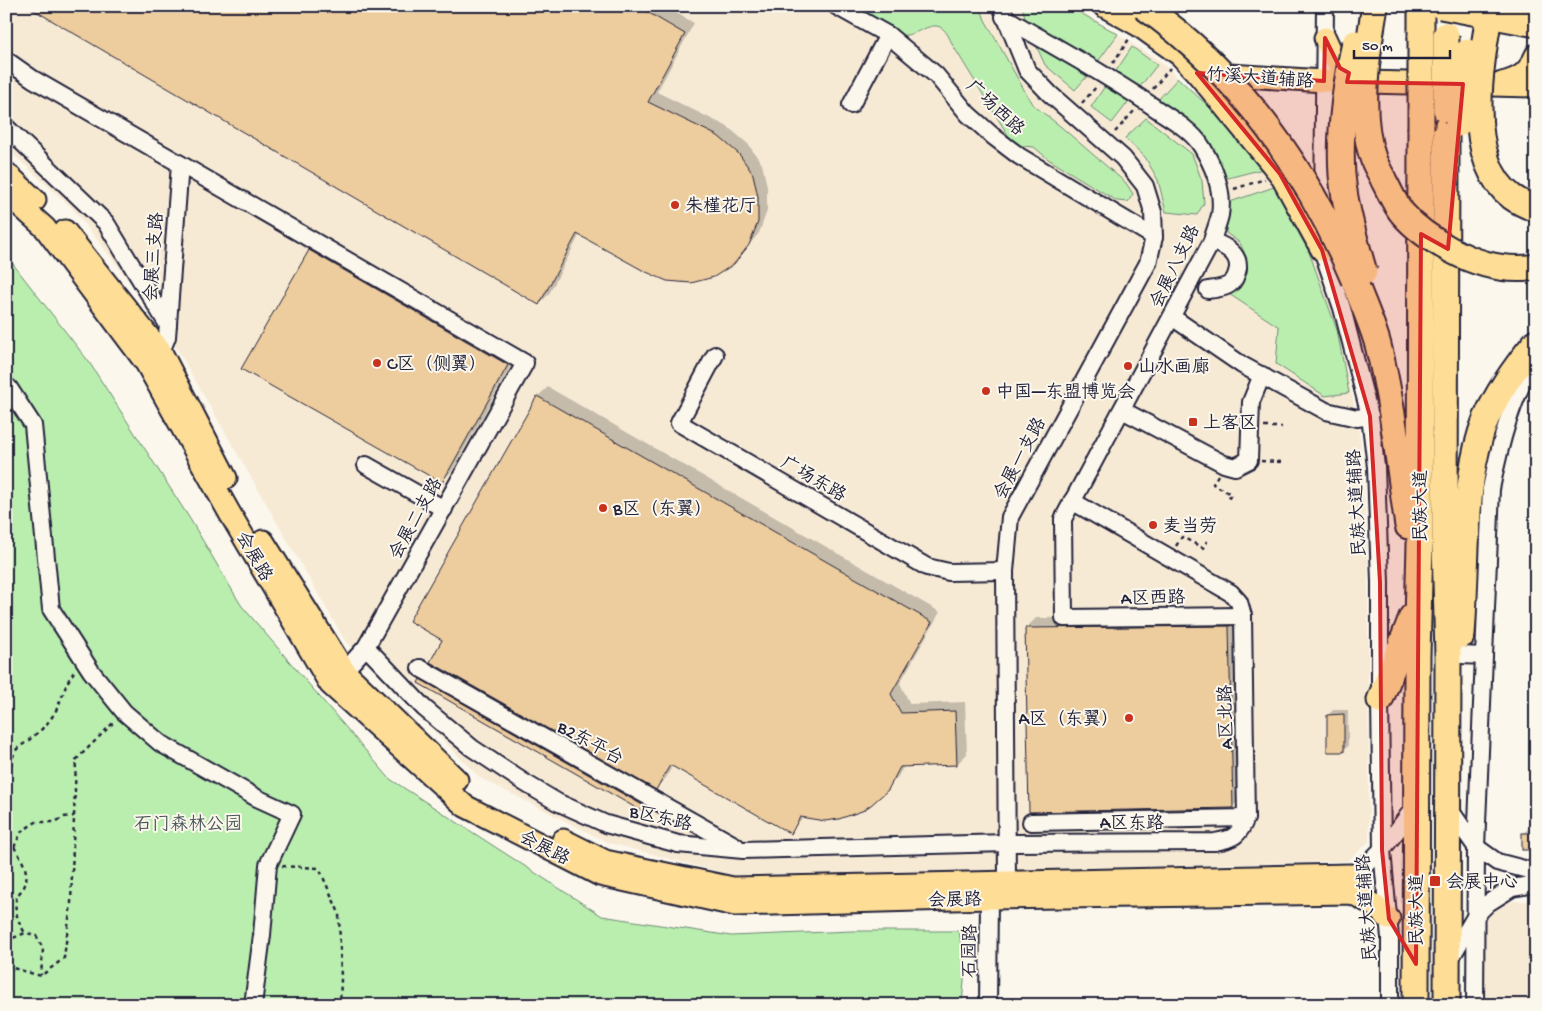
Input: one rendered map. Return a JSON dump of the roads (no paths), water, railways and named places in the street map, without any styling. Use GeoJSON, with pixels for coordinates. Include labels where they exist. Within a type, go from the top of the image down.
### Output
{"type":"FeatureCollection","features":[{"type":"Feature","properties":{"kind":"highway"},"geometry":{"type":"LineString","coordinates":[[1143,6],[1202,54],[1238,91],[1267,127],[1311,192],[1360,279]]}},
{"type":"Feature","properties":{"kind":"highway"},"geometry":{"type":"LineString","coordinates":[[1362,6],[1343,104],[1342,177],[1360,279],[1377,344],[1393,424],[1418,600],[1380,700]]}},
{"type":"Feature","properties":{"kind":"highway"},"geometry":{"type":"LineString","coordinates":[[1375,6],[1366,72],[1366,112],[1369,144],[1374,160],[1403,215],[1435,242],[1486,265],[1536,267]]}},
{"type":"Feature","properties":{"kind":"highway","name":"民族大道"},"geometry":{"type":"LineString","coordinates":[[1416,1005],[1422,6]]}},
{"type":"Feature","properties":{"kind":"highway"},"geometry":{"type":"LineString","coordinates":[[1441,6],[1536,24]]}},
{"type":"Feature","properties":{"kind":"highway"},"geometry":{"type":"LineString","coordinates":[[1446,6],[1452,127]]}},
{"type":"Feature","properties":{"kind":"highway"},"geometry":{"type":"LineString","coordinates":[[1452,127],[1474,6]]}},
{"type":"Feature","properties":{"kind":"highway"},"geometry":{"type":"LineString","coordinates":[[1479,6],[1536,11]]}},
{"type":"Feature","properties":{"kind":"highway"},"geometry":{"type":"LineString","coordinates":[[1491,6],[1483,53],[1480,92],[1480,131],[1483,148],[1487,162],[1502,187],[1511,196],[1536,209]]}},
{"type":"Feature","properties":{"kind":"highway","name":"民族大道"},"geometry":{"type":"LineString","coordinates":[[1446,1005],[1448,656],[1445,544],[1446,283],[1452,127]]}},
{"type":"Feature","properties":{"kind":"highway"},"geometry":{"type":"LineString","coordinates":[[1447,805],[1472,655],[1468,518],[1478,441],[1486,418],[1500,393],[1515,368],[1536,342]]}},
{"type":"Feature","properties":{"kind":"main road","name":"竹溪大道辅路"},"geometry":{"type":"LineString","coordinates":[[1104,6],[1138,25],[1180,55],[1197,74],[1324,81],[1536,86]]}},
{"type":"Feature","properties":{"kind":"main road"},"geometry":{"type":"LineString","coordinates":[[1325,38],[1340,68],[1355,77],[1380,82]]}},
{"type":"Feature","properties":{"kind":"main road"},"geometry":{"type":"LineString","coordinates":[[1495,85],[1516,79],[1528,71],[1536,56]]}},
{"type":"Feature","properties":{"kind":"main road"},"geometry":{"type":"LineString","coordinates":[[1197,74],[1280,174],[1322,250]]}},
{"type":"Feature","properties":{"kind":"main road","name":"会展路"},"geometry":{"type":"LineString","coordinates":[[6,173],[56,219],[161,352],[240,505],[338,678],[471,793],[605,861],[733,888],[1007,882],[1351,884]]}},
{"type":"Feature","properties":{"kind":"main road","name":"会展路"},"geometry":{"type":"LineString","coordinates":[[6,193],[45,228],[146,363],[229,512],[338,678],[465,806],[600,875],[735,905],[989,898],[1351,884]]}},
{"type":"Feature","properties":{"kind":"main road"},"geometry":{"type":"LineString","coordinates":[[1351,884],[1389,919]]}},
{"type":"Feature","properties":{"kind":"street","name":"广场西路"},"geometry":{"type":"LineString","coordinates":[[836,6],[888,35],[936,75],[968,114],[1019,156],[1154,237]]}},
{"type":"Feature","properties":{"kind":"street","name":"民族大道辅路"},"geometry":{"type":"LineString","coordinates":[[1325,6],[1322,250],[1342,308],[1370,416],[1376,467],[1379,534],[1382,850],[1390,938],[1390,1005]]}},
{"type":"Feature","properties":{"kind":"street","name":"会展八支路"},"geometry":{"type":"LineString","coordinates":[[1005,10],[1179,124],[1200,144],[1213,168],[1221,194],[1220,215],[1212,241],[1063,519],[1064,618]]}},
{"type":"Feature","properties":{"kind":"street","name":"会展一支路"},"geometry":{"type":"LineString","coordinates":[[1005,10],[1027,70],[1050,94],[1123,158],[1145,186],[1153,212],[1154,237],[1148,263],[1010,517],[1005,571],[1007,882]]}},
{"type":"Feature","properties":{"kind":"street"},"geometry":{"type":"LineString","coordinates":[[851,105],[888,35]]}},
{"type":"Feature","properties":{"kind":"street"},"geometry":{"type":"LineString","coordinates":[[6,60],[33,79],[180,164]]}},
{"type":"Feature","properties":{"kind":"street"},"geometry":{"type":"LineString","coordinates":[[6,127],[106,223],[168,325]]}},
{"type":"Feature","properties":{"kind":"street","name":"会展三支路"},"geometry":{"type":"LineString","coordinates":[[161,352],[167,337],[180,164]]}},
{"type":"Feature","properties":{"kind":"street","name":"会展二支路"},"geometry":{"type":"LineString","coordinates":[[180,164],[525,363],[366,647],[338,678]]}},
{"type":"Feature","properties":{"kind":"street"},"geometry":{"type":"LineString","coordinates":[[1208,290],[1224,287],[1232,283],[1237,274],[1238,265],[1235,254],[1224,246],[1212,241]]}},
{"type":"Feature","properties":{"kind":"street"},"geometry":{"type":"LineString","coordinates":[[1172,317],[1242,364],[1326,411],[1357,418],[1370,416]]}},
{"type":"Feature","properties":{"kind":"street","name":"广场东路"},"geometry":{"type":"LineString","coordinates":[[715,355],[679,423],[928,566],[949,572],[1005,571]]}},
{"type":"Feature","properties":{"kind":"street"},"geometry":{"type":"LineString","coordinates":[[1475,1005],[1476,847],[1472,655],[1491,489],[1500,444],[1511,409],[1524,378],[1536,357]]}},
{"type":"Feature","properties":{"kind":"street"},"geometry":{"type":"LineString","coordinates":[[1122,410],[1224,464],[1235,467],[1249,460],[1252,402],[1262,376]]}},
{"type":"Feature","properties":{"kind":"street"},"geometry":{"type":"LineString","coordinates":[[6,386],[33,425],[51,609],[84,660],[124,712],[160,743],[257,798],[292,814],[268,865],[254,1005]]}},
{"type":"Feature","properties":{"kind":"street"},"geometry":{"type":"LineString","coordinates":[[366,465],[444,509]]}},
{"type":"Feature","properties":{"kind":"street"},"geometry":{"type":"LineString","coordinates":[[1072,501],[1231,593],[1239,602],[1243,616]]}},
{"type":"Feature","properties":{"kind":"street","name":"A区西路"},"geometry":{"type":"LineString","coordinates":[[1064,618],[1243,616]]}},
{"type":"Feature","properties":{"kind":"street","name":"A区北路"},"geometry":{"type":"LineString","coordinates":[[1243,616],[1246,818]]}},
{"type":"Feature","properties":{"kind":"street","name":"B区东路"},"geometry":{"type":"LineString","coordinates":[[366,647],[424,708],[472,748],[557,802],[606,824],[678,844],[743,850],[1007,843]]}},
{"type":"Feature","properties":{"kind":"street","name":"B2东平台"},"geometry":{"type":"LineString","coordinates":[[420,668],[743,850]]}},
{"type":"Feature","properties":{"kind":"street"},"geometry":{"type":"LineString","coordinates":[[1351,884],[1364,867],[1382,850],[1416,805]]}},
{"type":"Feature","properties":{"kind":"street"},"geometry":{"type":"LineString","coordinates":[[1447,805],[1476,847],[1497,862],[1536,872]]}},
{"type":"Feature","properties":{"kind":"street"},"geometry":{"type":"LineString","coordinates":[[1031,822],[1246,818]]}},
{"type":"Feature","properties":{"kind":"street","name":"A区东路"},"geometry":{"type":"LineString","coordinates":[[1007,843],[1215,842],[1231,839],[1242,829],[1246,818]]}},
{"type":"Feature","properties":{"kind":"street"},"geometry":{"type":"LineString","coordinates":[[989,898],[1007,882]]}},
{"type":"Feature","properties":{"kind":"street"},"geometry":{"type":"LineString","coordinates":[[1447,965],[1476,915],[1488,904],[1512,888],[1536,884]]}},
{"type":"Feature","properties":{"kind":"street","name":"石园路"},"geometry":{"type":"LineString","coordinates":[[988,1005],[989,898]]}},
{"type":"Feature","properties":{"kind":"street"},"geometry":{"type":"LineString","coordinates":[[1389,919],[1416,964]]}},
{"type":"Feature","properties":{"kind":"place","name":"朱槿花厅"},"geometry":{"type":"Point","coordinates":[675,205]}},
{"type":"Feature","properties":{"kind":"place","name":"C区（侧翼）"},"geometry":{"type":"Point","coordinates":[377,363]}},
{"type":"Feature","properties":{"kind":"place","name":"山水画廊"},"geometry":{"type":"Point","coordinates":[1128,366]}},
{"type":"Feature","properties":{"kind":"place","name":"中国—东盟博览会"},"geometry":{"type":"Point","coordinates":[986,391]}},
{"type":"Feature","properties":{"kind":"place","name":"上客区"},"geometry":{"type":"Point","coordinates":[1193,422]}},
{"type":"Feature","properties":{"kind":"place","name":"B区（东翼）"},"geometry":{"type":"Point","coordinates":[603,508]}},
{"type":"Feature","properties":{"kind":"place","name":"麦当劳"},"geometry":{"type":"Point","coordinates":[1153,525]}},
{"type":"Feature","properties":{"kind":"place","name":"A区（东翼）"},"geometry":{"type":"Point","coordinates":[1129,718]}},
{"type":"Feature","properties":{"kind":"place","name":"会展中心"},"geometry":{"type":"Point","coordinates":[1435,881]}},
{"type":"Feature","properties":{"kind":"park label","name":"石门森林公园"},"geometry":{"type":"Point","coordinates":[188,823]}}]}
